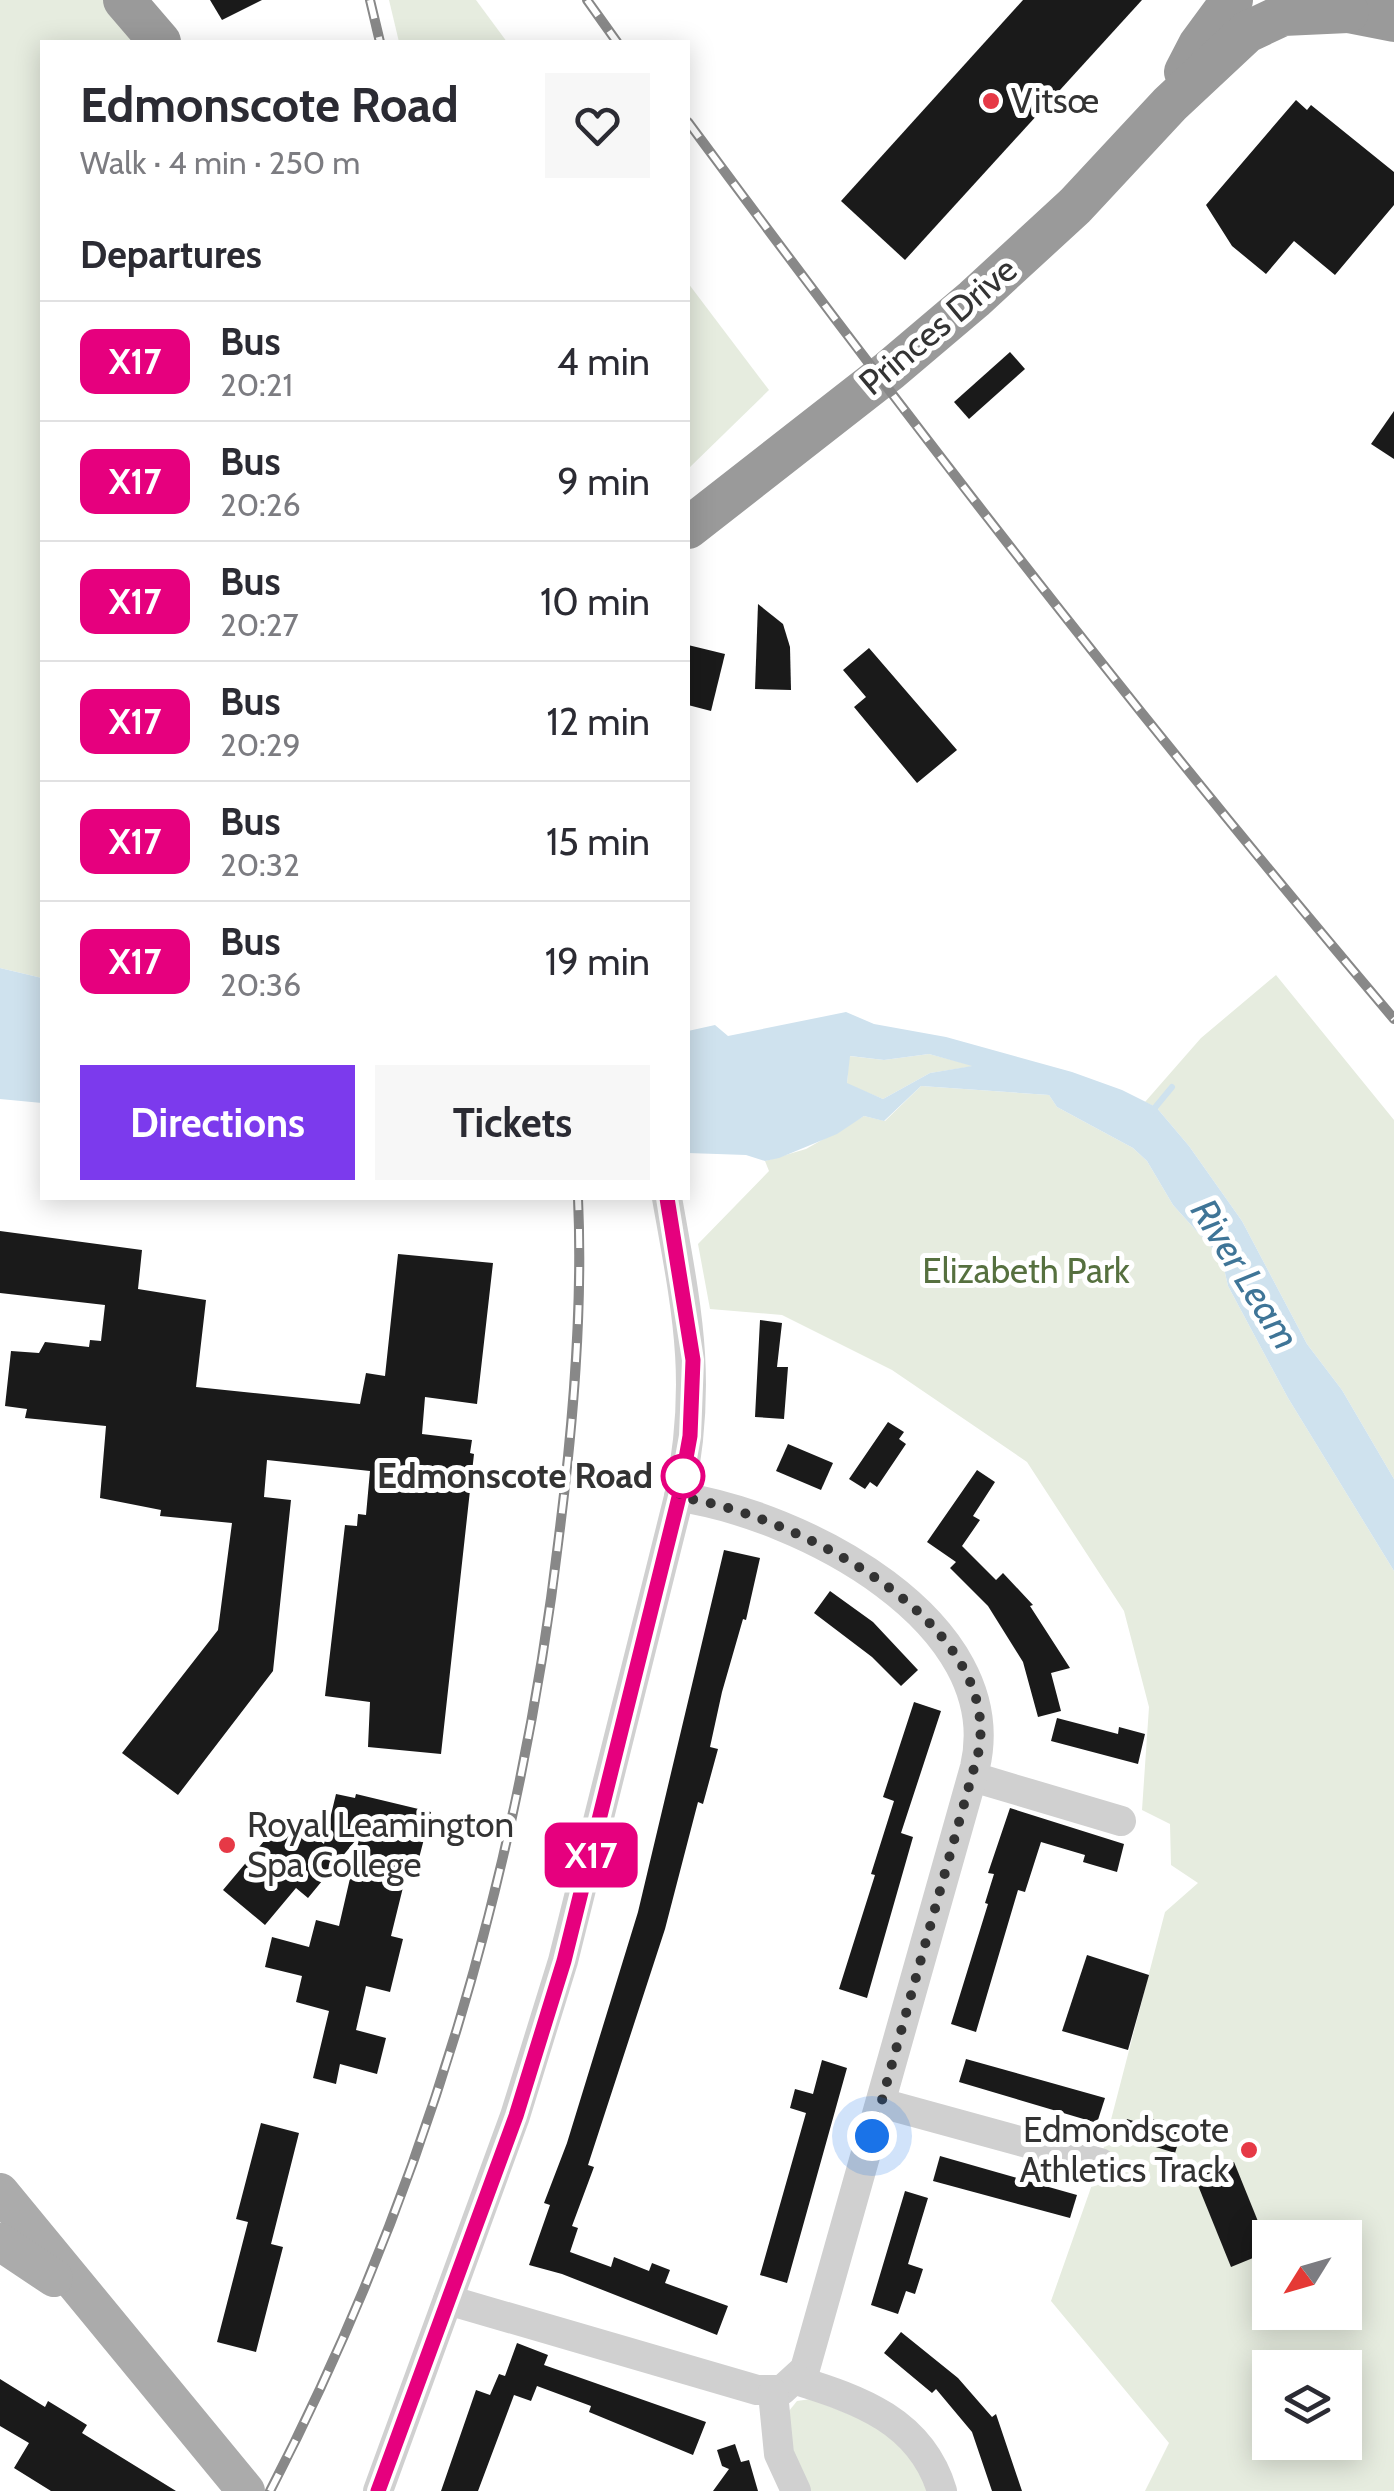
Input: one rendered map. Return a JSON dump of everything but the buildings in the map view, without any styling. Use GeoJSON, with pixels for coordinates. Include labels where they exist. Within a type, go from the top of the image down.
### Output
{"type":"FeatureCollection","features":[{"type":"Feature","properties":{"kind":"highway"},"geometry":{"type":"LineString","coordinates":[[124,0],[158,40]]}},
{"type":"Feature","properties":{"kind":"highway","name":"Princes Drive"},"geometry":{"type":"LineString","coordinates":[[1170,104],[1199,45],[1232,0]]}},
{"type":"Feature","properties":{"kind":"highway","name":"Princes Drive"},"geometry":{"type":"LineString","coordinates":[[690,526],[974,299],[1075,206],[1170,104],[1247,32],[1270,20],[1304,11],[1371,16]]}},
{"type":"Feature","properties":{"kind":"main road"},"geometry":{"type":"LineString","coordinates":[[0,2192],[246,2491]]}},
{"type":"Feature","properties":{"kind":"main road"},"geometry":{"type":"LineString","coordinates":[[0,2242],[27,2257],[99,2314]]}},
{"type":"Feature","properties":{"kind":"street"},"geometry":{"type":"LineString","coordinates":[[378,2491],[516,2116],[564,1961],[679,1497],[690,1436],[693,1360],[667,1200]]}},
{"type":"Feature","properties":{"kind":"street"},"geometry":{"type":"LineString","coordinates":[[679,1497],[726,1506],[820,1542],[853,1562],[917,1614],[957,1658],[976,1698],[982,1734],[805,2368],[784,2386],[779,2454],[796,2491]]}},
{"type":"Feature","properties":{"kind":"street"},"geometry":{"type":"LineString","coordinates":[[973,1776],[1121,1821]]}},
{"type":"Feature","properties":{"kind":"street"},"geometry":{"type":"LineString","coordinates":[[882,2103],[1100,2162]]}},
{"type":"Feature","properties":{"kind":"street"},"geometry":{"type":"LineString","coordinates":[[448,2300],[784,2386],[862,2402],[894,2420],[926,2454],[942,2491]]}},
{"type":"Feature","properties":{"kind":"green space"},"geometry":{"type":"Polygon","coordinates":[[[0,0],[105,0],[140,40],[40,40],[40,978],[0,968],[0,0]]]}},
{"type":"Feature","properties":{"kind":"green space"},"geometry":{"type":"Polygon","coordinates":[[[389,0],[476,0],[506,40],[399,40],[389,0]]]}},
{"type":"Feature","properties":{"kind":"green space"},"geometry":{"type":"Polygon","coordinates":[[[690,286],[769,390],[690,467],[690,286]]]}},
{"type":"Feature","properties":{"kind":"green space"},"geometry":{"type":"Polygon","coordinates":[[[1276,975],[1394,1120],[1394,1479],[1342,1390],[1307,1344],[1242,1221],[1189,1146],[1156,1107],[1145,1102],[1201,1038],[1276,975]]]}},
{"type":"Feature","properties":{"kind":"green space"},"geometry":{"type":"Polygon","coordinates":[[[929,1054],[975,1066],[930,1073],[883,1099],[847,1084],[849,1056],[884,1060],[929,1054]]]}},
{"type":"Feature","properties":{"kind":"green space","name":"Elizabeth Park"},"geometry":{"type":"Polygon","coordinates":[[[921,1086],[1049,1095],[1057,1107],[1133,1148],[1147,1161],[1173,1205],[1223,1264],[1228,1286],[1288,1398],[1394,1571],[1394,2491],[1145,2491],[1169,2443],[1051,2301],[1100,2162],[1165,1912],[1198,1883],[1171,1865],[1170,1824],[1142,1810],[1149,1707],[1124,1611],[1027,1462],[892,1370],[782,1315],[710,1309],[698,1244],[769,1171],[765,1161],[806,1149],[864,1116],[885,1121],[921,1086]]]}},
{"type":"Feature","properties":{"kind":"green space"},"geometry":{"type":"Polygon","coordinates":[[[811,2399],[894,2432],[932,2491],[808,2491],[793,2461],[789,2411],[797,2401],[811,2399]]]}},
{"type":"Feature","properties":{"kind":"water"},"geometry":{"type":"Polygon","coordinates":[[[0,968],[40,978],[40,1103],[0,1099],[0,968]]]}},
{"type":"Feature","properties":{"kind":"water","name":"River Leam"},"geometry":{"type":"Polygon","coordinates":[[[846,1012],[874,1024],[946,1037],[1072,1072],[1156,1107],[1242,1221],[1307,1344],[1342,1390],[1394,1479],[1394,1571],[1288,1398],[1228,1286],[1223,1264],[1173,1205],[1147,1161],[1133,1148],[1057,1107],[1049,1095],[921,1086],[884,1121],[864,1116],[837,1134],[779,1158],[765,1161],[746,1155],[690,1153],[690,1031],[715,1025],[728,1036],[846,1012]],[[929,1054],[884,1060],[850,1056],[847,1083],[883,1099],[930,1073],[972,1066],[929,1054]]]}},
{"type":"Feature","properties":{"kind":"waterway"},"geometry":{"type":"LineString","coordinates":[[1153,1110],[1172,1087]]}},
{"type":"Feature","properties":{"kind":"railway"},"geometry":{"type":"LineString","coordinates":[[370,0],[380,40]]}},
{"type":"Feature","properties":{"kind":"railway"},"geometry":{"type":"LineString","coordinates":[[587,0],[616,40]]}},
{"type":"Feature","properties":{"kind":"railway"},"geometry":{"type":"LineString","coordinates":[[690,125],[1034,576],[1212,800],[1394,1019]]}},
{"type":"Feature","properties":{"kind":"railway"},"geometry":{"type":"LineString","coordinates":[[270,2491],[375,2263],[458,2027],[491,1906],[542,1660],[559,1536],[576,1367],[578,1200]]}},
{"type":"Feature","properties":{"kind":"bus line","name":"X17"},"geometry":{"type":"LineString","coordinates":[[378,2491],[516,2116],[564,1961],[679,1497],[690,1436],[693,1360],[667,1200]]}},
{"type":"Feature","properties":{"kind":"place","name":"Vitsœ"},"geometry":{"type":"Point","coordinates":[991,101]}},
{"type":"Feature","properties":{"kind":"place","name":"Edmonscote Road"},"geometry":{"type":"Point","coordinates":[683,1476]}},
{"type":"Feature","properties":{"kind":"place","name":"Royal Leamington Spa College"},"geometry":{"type":"Point","coordinates":[227,1845]}},
{"type":"Feature","properties":{"kind":"place","name":"Edmondscote Athletics Track"},"geometry":{"type":"Point","coordinates":[1249,2150]}},
{"type":"Feature","properties":{"kind":"route"},"geometry":{"type":"LineString","coordinates":[[683,1476],[679,1497],[770,1520],[820,1542],[872,1576],[941,1639],[957,1658],[976,1698],[982,1734],[973,1776],[872,2136]]}}]}
